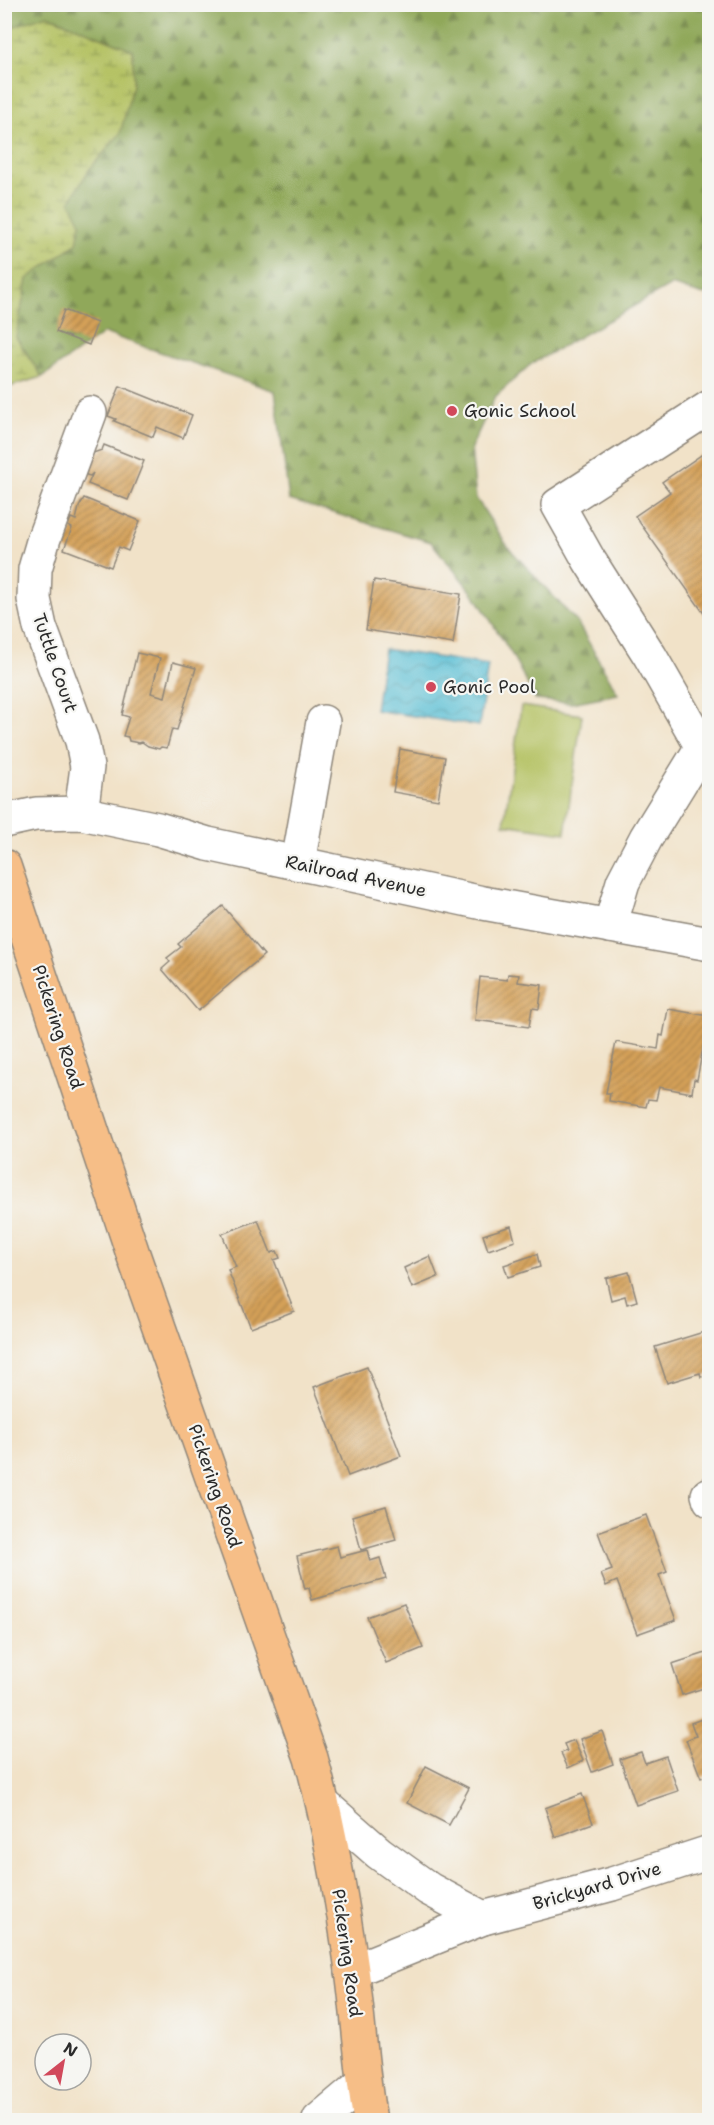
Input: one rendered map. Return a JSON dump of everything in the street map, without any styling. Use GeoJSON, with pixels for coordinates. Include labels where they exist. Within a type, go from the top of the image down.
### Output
{"type":"FeatureCollection","features":[{"type":"Feature","properties":{"kind":"main road","name":"Pickering Road"},"geometry":{"type":"LineString","coordinates":[[6,879],[133,1254],[311,1758],[324,1805],[352,1971],[363,2083],[370,2121]]}},
{"type":"Feature","properties":{"kind":"street"},"geometry":{"type":"LineString","coordinates":[[610,926],[623,882],[646,838],[706,749],[589,560],[558,505],[710,407]]}},
{"type":"Feature","properties":{"kind":"street","name":"Tuttle Court"},"geometry":{"type":"LineString","coordinates":[[81,813],[87,767],[82,741],[44,638],[34,599],[35,569],[44,538],[90,413]]}},
{"type":"Feature","properties":{"kind":"street"},"geometry":{"type":"LineString","coordinates":[[298,863],[323,722]]}},
{"type":"Feature","properties":{"kind":"street","name":"Railroad Avenue"},"geometry":{"type":"LineString","coordinates":[[4,821],[36,814],[81,813],[483,903],[710,944]]}},
{"type":"Feature","properties":{"kind":"street"},"geometry":{"type":"LineString","coordinates":[[324,1805],[379,1853],[429,1889],[483,1918]]}},
{"type":"Feature","properties":{"kind":"street","name":"Brickyard Drive"},"geometry":{"type":"LineString","coordinates":[[352,1971],[483,1918],[612,1884],[710,1852]]}},
{"type":"Feature","properties":{"kind":"street"},"geometry":{"type":"LineString","coordinates":[[319,2121],[363,2083]]}},
{"type":"Feature","properties":{"kind":"green space"},"geometry":{"type":"Polygon","coordinates":[[[5,5],[709,5],[709,293],[704,295],[671,285],[531,364],[495,397],[471,448],[476,498],[508,547],[577,622],[618,694],[571,703],[536,700],[511,653],[476,597],[431,542],[289,500],[275,391],[104,333],[42,377],[5,388],[5,5]]]}},
{"type":"Feature","properties":{"kind":"green space"},"geometry":{"type":"Polygon","coordinates":[[[47,15],[133,50],[133,85],[120,134],[89,170],[70,201],[81,223],[77,243],[27,279],[16,337],[42,377],[5,388],[5,32],[6,29],[47,15]]]}},
{"type":"Feature","properties":{"kind":"green space"},"geometry":{"type":"Polygon","coordinates":[[[521,706],[582,715],[565,833],[504,824],[521,706]]]}},
{"type":"Feature","properties":{"kind":"water","name":"Gonic Pool"},"geometry":{"type":"Polygon","coordinates":[[[384,649],[488,665],[479,726],[375,710],[384,649]]]}},
{"type":"Feature","properties":{"kind":"building"},"geometry":{"type":"Polygon","coordinates":[[[64,310],[97,323],[89,345],[56,332],[64,310]]]}},
{"type":"Feature","properties":{"kind":"building"},"geometry":{"type":"Polygon","coordinates":[[[120,386],[192,415],[183,438],[157,427],[153,437],[114,421],[116,419],[108,416],[120,386]]]}},
{"type":"Feature","properties":{"kind":"building"},"geometry":{"type":"Polygon","coordinates":[[[104,445],[144,461],[128,500],[88,484],[93,473],[90,476],[86,475],[93,453],[102,450],[104,445]]]}},
{"type":"Feature","properties":{"kind":"building"},"geometry":{"type":"Polygon","coordinates":[[[710,449],[710,622],[635,516],[670,492],[662,482],[710,449]]]}},
{"type":"Feature","properties":{"kind":"building"},"geometry":{"type":"Polygon","coordinates":[[[84,498],[140,521],[128,551],[119,547],[111,567],[64,549],[72,528],[68,526],[71,518],[76,520],[84,498]]]}},
{"type":"Feature","properties":{"kind":"building"},"geometry":{"type":"Polygon","coordinates":[[[374,580],[461,594],[453,644],[366,630],[374,580]]]}},
{"type":"Feature","properties":{"kind":"building"},"geometry":{"type":"Polygon","coordinates":[[[137,653],[160,658],[151,693],[165,697],[173,662],[196,668],[177,730],[172,729],[167,748],[159,749],[142,742],[129,741],[128,737],[123,736],[129,717],[122,715],[137,653]]]}},
{"type":"Feature","properties":{"kind":"building"},"geometry":{"type":"Polygon","coordinates":[[[400,749],[445,757],[438,800],[393,792],[400,749]]]}},
{"type":"Feature","properties":{"kind":"building"},"geometry":{"type":"Polygon","coordinates":[[[223,906],[264,955],[198,1011],[162,969],[170,962],[167,958],[181,947],[178,944],[223,906]]]}},
{"type":"Feature","properties":{"kind":"building"},"geometry":{"type":"Polygon","coordinates":[[[508,974],[519,975],[518,982],[542,985],[539,1009],[532,1008],[529,1027],[475,1020],[480,977],[507,980],[508,974]]]}},
{"type":"Feature","properties":{"kind":"building"},"geometry":{"type":"Polygon","coordinates":[[[668,1009],[709,1016],[697,1080],[694,1079],[692,1093],[659,1087],[656,1100],[648,1099],[646,1107],[609,1101],[610,1093],[606,1093],[616,1042],[658,1049],[668,1009]]]}},
{"type":"Feature","properties":{"kind":"building"},"geometry":{"type":"Polygon","coordinates":[[[258,1220],[271,1253],[277,1251],[280,1258],[274,1260],[294,1311],[251,1328],[228,1270],[236,1267],[222,1234],[258,1220]]]}},
{"type":"Feature","properties":{"kind":"building"},"geometry":{"type":"Polygon","coordinates":[[[511,1226],[515,1241],[488,1250],[483,1235],[511,1226]]]}},
{"type":"Feature","properties":{"kind":"building"},"geometry":{"type":"Polygon","coordinates":[[[537,1254],[540,1267],[508,1277],[504,1265],[537,1254]]]}},
{"type":"Feature","properties":{"kind":"building"},"geometry":{"type":"Polygon","coordinates":[[[430,1256],[438,1277],[412,1288],[404,1268],[430,1256]]]}},
{"type":"Feature","properties":{"kind":"building"},"geometry":{"type":"Polygon","coordinates":[[[629,1272],[637,1301],[627,1304],[625,1296],[611,1300],[606,1278],[629,1272]]]}},
{"type":"Feature","properties":{"kind":"building"},"geometry":{"type":"Polygon","coordinates":[[[710,1330],[710,1374],[701,1377],[700,1373],[667,1383],[655,1347],[710,1330]]]}},
{"type":"Feature","properties":{"kind":"building"},"geometry":{"type":"Polygon","coordinates":[[[367,1367],[401,1456],[348,1476],[314,1387],[367,1367]]]}},
{"type":"Feature","properties":{"kind":"building"},"geometry":{"type":"Polygon","coordinates":[[[386,1506],[396,1540],[361,1550],[352,1516],[386,1506]]]}},
{"type":"Feature","properties":{"kind":"building"},"geometry":{"type":"Polygon","coordinates":[[[646,1515],[667,1572],[659,1575],[676,1620],[637,1634],[617,1581],[606,1586],[601,1574],[612,1570],[598,1532],[646,1515]]]}},
{"type":"Feature","properties":{"kind":"building"},"geometry":{"type":"Polygon","coordinates":[[[337,1546],[340,1557],[367,1550],[370,1561],[380,1558],[386,1579],[312,1600],[309,1588],[305,1589],[297,1556],[337,1546]]]}},
{"type":"Feature","properties":{"kind":"building"},"geometry":{"type":"Polygon","coordinates":[[[404,1603],[423,1648],[386,1663],[367,1617],[404,1603]]]}},
{"type":"Feature","properties":{"kind":"building"},"geometry":{"type":"Polygon","coordinates":[[[706,1653],[710,1665],[710,1686],[682,1695],[672,1664],[706,1653]]]}},
{"type":"Feature","properties":{"kind":"building"},"geometry":{"type":"Polygon","coordinates":[[[710,1716],[710,1774],[701,1778],[686,1740],[696,1736],[691,1723],[710,1716]]]}},
{"type":"Feature","properties":{"kind":"building"},"geometry":{"type":"Polygon","coordinates":[[[602,1731],[613,1764],[592,1772],[580,1739],[602,1731]]]}},
{"type":"Feature","properties":{"kind":"building"},"geometry":{"type":"Polygon","coordinates":[[[574,1740],[583,1761],[568,1768],[561,1753],[567,1751],[564,1744],[574,1740]]]}},
{"type":"Feature","properties":{"kind":"building"},"geometry":{"type":"Polygon","coordinates":[[[641,1752],[645,1763],[666,1756],[678,1791],[636,1805],[620,1759],[641,1752]]]}},
{"type":"Feature","properties":{"kind":"building"},"geometry":{"type":"Polygon","coordinates":[[[426,1766],[469,1788],[449,1825],[407,1803],[426,1766]]]}},
{"type":"Feature","properties":{"kind":"building"},"geometry":{"type":"Polygon","coordinates":[[[582,1794],[593,1823],[555,1837],[545,1808],[582,1794]]]}},
{"type":"Feature","properties":{"kind":"place","name":"Gonic School"},"geometry":{"type":"Point","coordinates":[452,411]}},
{"type":"Feature","properties":{"kind":"place","name":"Gonic Pool"},"geometry":{"type":"Point","coordinates":[431,687]}}]}
